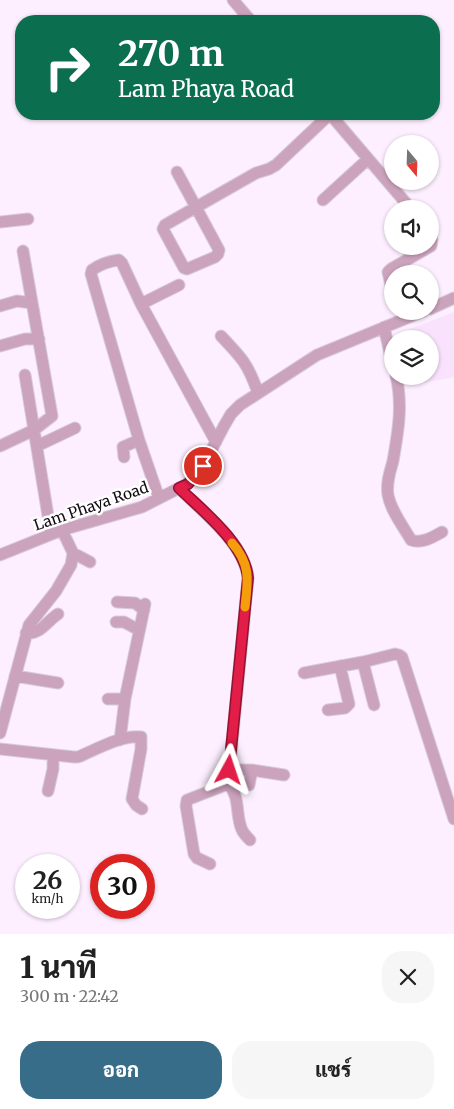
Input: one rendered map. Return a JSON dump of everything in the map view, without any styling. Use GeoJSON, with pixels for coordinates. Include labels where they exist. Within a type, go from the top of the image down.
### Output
{"type":"FeatureCollection","features":[{"type":"Feature","properties":{"kind":"street"},"geometry":{"type":"LineString","coordinates":[[233,0],[246,15]]}},
{"type":"Feature","properties":{"kind":"street"},"geometry":{"type":"LineString","coordinates":[[177,172],[196,206],[219,250],[215,257],[187,270],[184,268],[163,229],[165,224],[196,206],[256,173],[276,165],[324,120]]}},
{"type":"Feature","properties":{"kind":"street"},"geometry":{"type":"LineString","coordinates":[[335,120],[403,200]]}},
{"type":"Feature","properties":{"kind":"street"},"geometry":{"type":"LineString","coordinates":[[323,200],[368,159]]}},
{"type":"Feature","properties":{"kind":"street"},"geometry":{"type":"LineString","coordinates":[[0,222],[28,219]]}},
{"type":"Feature","properties":{"kind":"street"},"geometry":{"type":"LineString","coordinates":[[0,446],[34,430],[52,416],[23,251]]}},
{"type":"Feature","properties":{"kind":"street"},"geometry":{"type":"LineString","coordinates":[[398,265],[415,255]]}},
{"type":"Feature","properties":{"kind":"street"},"geometry":{"type":"LineString","coordinates":[[159,498],[139,440],[91,274],[92,270],[118,260],[122,263],[141,304],[216,442]]}},
{"type":"Feature","properties":{"kind":"street"},"geometry":{"type":"LineString","coordinates":[[141,304],[179,284]]}},
{"type":"Feature","properties":{"kind":"street"},"geometry":{"type":"LineString","coordinates":[[439,305],[454,298]]}},
{"type":"Feature","properties":{"kind":"street"},"geometry":{"type":"LineString","coordinates":[[0,306],[17,301],[32,303]]}},
{"type":"Feature","properties":{"kind":"street","name":"Lam Phaya Road"},"geometry":{"type":"LineString","coordinates":[[0,555],[57,532],[142,507],[188,484],[203,466],[231,414],[240,405],[317,355],[384,328],[395,320]]}},
{"type":"Feature","properties":{"kind":"street"},"geometry":{"type":"LineString","coordinates":[[221,336],[244,359],[258,393]]}},
{"type":"Feature","properties":{"kind":"street"},"geometry":{"type":"LineString","coordinates":[[0,346],[25,339],[39,339]]}},
{"type":"Feature","properties":{"kind":"street"},"geometry":{"type":"LineString","coordinates":[[25,375],[37,446],[57,532],[73,553],[90,562]]}},
{"type":"Feature","properties":{"kind":"street"},"geometry":{"type":"LineString","coordinates":[[398,385],[400,413],[388,483],[388,496],[411,540],[416,542],[424,540],[442,532]]}},
{"type":"Feature","properties":{"kind":"street"},"geometry":{"type":"LineString","coordinates":[[37,446],[75,428]]}},
{"type":"Feature","properties":{"kind":"street"},"geometry":{"type":"LineString","coordinates":[[124,457],[123,447],[139,440]]}},
{"type":"Feature","properties":{"kind":"street"},"geometry":{"type":"LineString","coordinates":[[179,488],[237,548],[248,569],[228,784],[236,796],[242,831],[250,840]]}},
{"type":"Feature","properties":{"kind":"street"},"geometry":{"type":"LineString","coordinates":[[0,733],[26,633],[33,618],[56,591],[67,574],[73,553]]}},
{"type":"Feature","properties":{"kind":"street"},"geometry":{"type":"LineString","coordinates":[[117,602],[144,607],[125,699],[120,740]]}},
{"type":"Feature","properties":{"kind":"street"},"geometry":{"type":"LineString","coordinates":[[26,633],[38,632],[50,619],[58,614]]}},
{"type":"Feature","properties":{"kind":"street"},"geometry":{"type":"LineString","coordinates":[[116,622],[124,622],[139,630]]}},
{"type":"Feature","properties":{"kind":"street"},"geometry":{"type":"LineString","coordinates":[[304,673],[395,654],[402,657],[454,818]]}},
{"type":"Feature","properties":{"kind":"street"},"geometry":{"type":"LineString","coordinates":[[363,662],[374,706]]}},
{"type":"Feature","properties":{"kind":"street"},"geometry":{"type":"LineString","coordinates":[[328,710],[345,708],[349,704],[340,666]]}},
{"type":"Feature","properties":{"kind":"street"},"geometry":{"type":"LineString","coordinates":[[15,676],[58,682]]}},
{"type":"Feature","properties":{"kind":"street"},"geometry":{"type":"LineString","coordinates":[[108,699],[125,699]]}},
{"type":"Feature","properties":{"kind":"street"},"geometry":{"type":"LineString","coordinates":[[0,749],[78,757],[120,740],[135,736],[141,737],[132,799],[142,809]]}},
{"type":"Feature","properties":{"kind":"street"},"geometry":{"type":"LineString","coordinates":[[48,791],[53,769],[52,755]]}},
{"type":"Feature","properties":{"kind":"street"},"geometry":{"type":"LineString","coordinates":[[229,770],[252,770],[284,775]]}},
{"type":"Feature","properties":{"kind":"street"},"geometry":{"type":"LineString","coordinates":[[250,785],[252,770]]}},
{"type":"Feature","properties":{"kind":"street"},"geometry":{"type":"LineString","coordinates":[[210,864],[197,858],[194,854],[186,806],[187,800],[228,784]]}},
{"type":"Feature","properties":{"kind":"shaded area"},"geometry":{"type":"Polygon","coordinates":[[[454,312],[454,377],[439,380],[439,330],[407,330],[433,320],[439,320],[439,318],[454,312]]]}},
{"type":"Feature","properties":{"kind":"slow traffic"},"geometry":{"type":"LineString","coordinates":[[232,543],[237,548],[248,569],[245,607]]}},
{"type":"Feature","properties":{"kind":"route"},"geometry":{"type":"LineString","coordinates":[[203,466],[188,484],[179,488],[237,548],[248,569],[229,770]]}}]}
